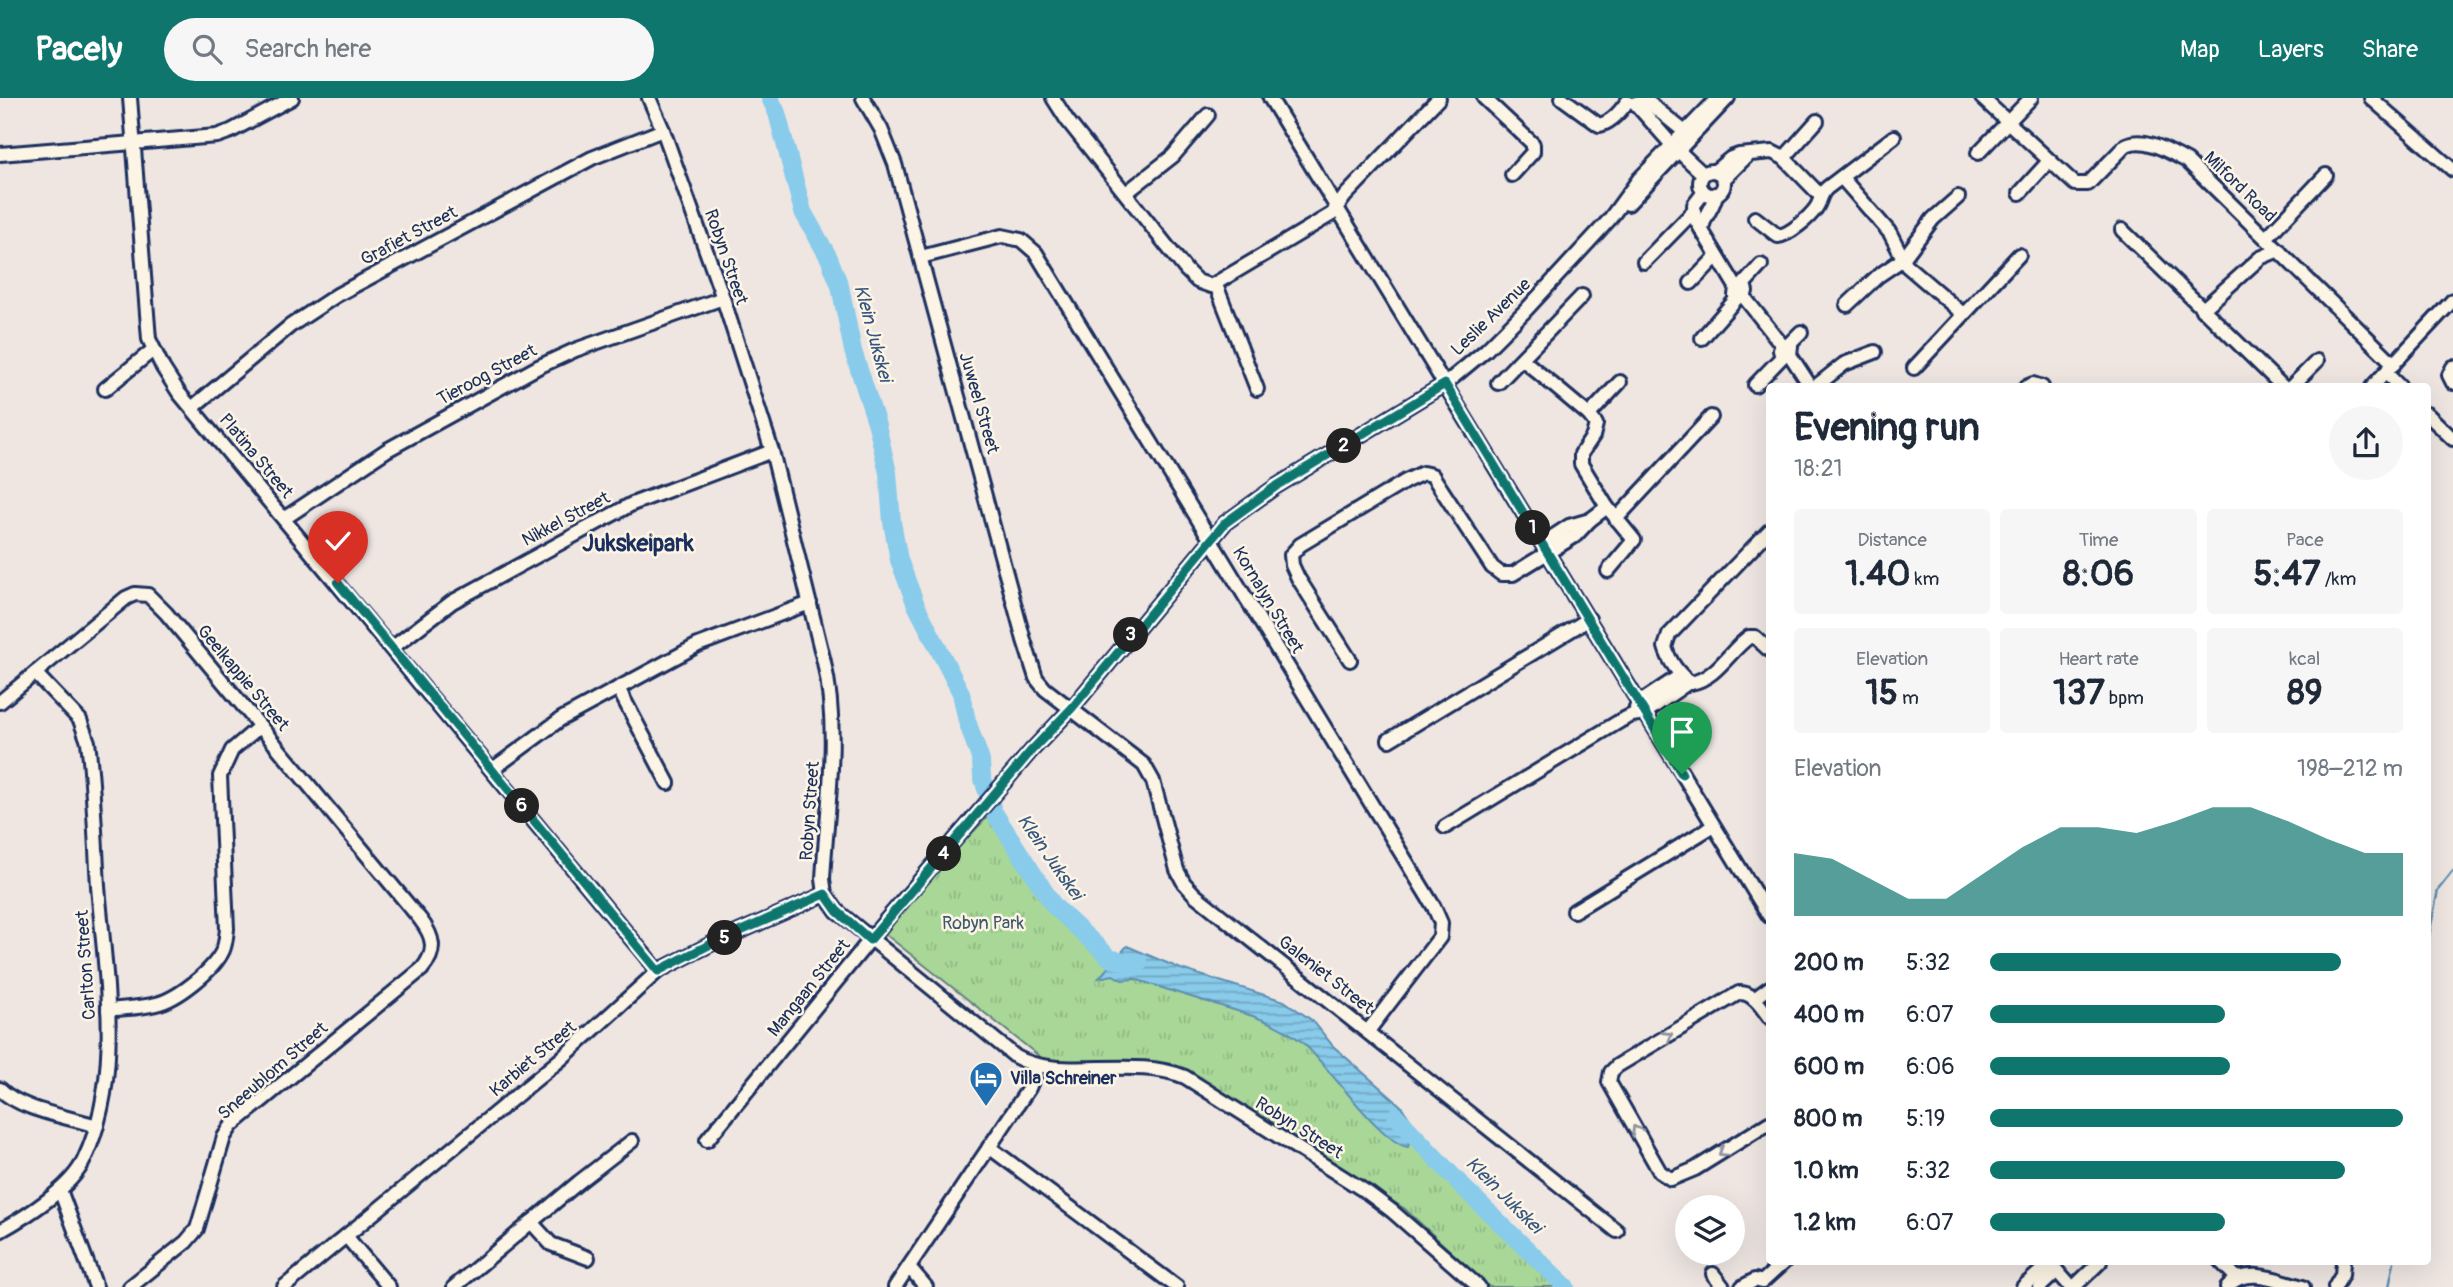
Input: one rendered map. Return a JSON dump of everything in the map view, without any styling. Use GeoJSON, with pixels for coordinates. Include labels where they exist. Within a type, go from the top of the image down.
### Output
{"type":"FeatureCollection","features":[{"type":"Feature","properties":{"kind":"street","name":"Platina Street"},"geometry":{"type":"LineString","coordinates":[[130,98],[143,290],[149,339],[179,393],[658,971]]}},
{"type":"Feature","properties":{"kind":"street"},"geometry":{"type":"LineString","coordinates":[[0,154],[217,136],[292,98]]}},
{"type":"Feature","properties":{"kind":"street","name":"Robyn Street"},"geometry":{"type":"LineString","coordinates":[[649,98],[723,298],[772,451],[829,686],[833,723],[823,879],[825,894],[837,911],[870,940],[1001,1046],[1025,1062],[1038,1067],[1152,1068],[1185,1077],[1368,1193],[1479,1287]]}},
{"type":"Feature","properties":{"kind":"street","name":"Juweel Street"},"geometry":{"type":"LineString","coordinates":[[863,98],[890,149],[1031,664],[1039,683],[1072,708]]}},
{"type":"Feature","properties":{"kind":"street"},"geometry":{"type":"LineString","coordinates":[[1053,98],[1071,125],[1192,277],[1207,286],[1216,285],[1329,216],[1351,189],[1439,98]]}},
{"type":"Feature","properties":{"kind":"street"},"geometry":{"type":"LineString","coordinates":[[1270,98],[1589,619],[1638,710],[1766,911]]}},
{"type":"Feature","properties":{"kind":"street"},"geometry":{"type":"LineString","coordinates":[[1484,98],[1533,144],[1533,152],[1512,175]]}},
{"type":"Feature","properties":{"kind":"street"},"geometry":{"type":"LineString","coordinates":[[1562,98],[1599,125],[1605,124],[1634,100]]}},
{"type":"Feature","properties":{"kind":"street","name":"Leslie Avenue"},"geometry":{"type":"LineString","coordinates":[[1210,538],[1233,517],[1275,487],[1445,384],[1486,350],[1609,220],[1620,213],[1718,98]]}},
{"type":"Feature","properties":{"kind":"street","name":"Leslie Avenue"},"geometry":{"type":"LineString","coordinates":[[1688,134],[1728,98]]}},
{"type":"Feature","properties":{"kind":"street","name":"Milford Road"},"geometry":{"type":"LineString","coordinates":[[1982,98],[2049,161],[2075,184],[2081,186],[2088,184],[2126,145],[2137,142],[2160,147],[2187,160],[2267,237],[2390,368],[2398,383]]}},
{"type":"Feature","properties":{"kind":"street"},"geometry":{"type":"LineString","coordinates":[[1978,153],[2031,98]]}},
{"type":"Feature","properties":{"kind":"street"},"geometry":{"type":"LineString","coordinates":[[2371,98],[2453,170]]}},
{"type":"Feature","properties":{"kind":"street"},"geometry":{"type":"LineString","coordinates":[[2379,98],[2453,159]]}},
{"type":"Feature","properties":{"kind":"street"},"geometry":{"type":"LineString","coordinates":[[1634,100],[1688,134]]}},
{"type":"Feature","properties":{"kind":"street"},"geometry":{"type":"LineString","coordinates":[[1634,100],[1675,148],[1725,185],[1694,205],[1693,212],[1716,257],[1810,383]]}},
{"type":"Feature","properties":{"kind":"street"},"geometry":{"type":"LineString","coordinates":[[1126,193],[1172,156],[1208,115]]}},
{"type":"Feature","properties":{"kind":"street"},"geometry":{"type":"LineString","coordinates":[[1784,158],[1817,121]]}},
{"type":"Feature","properties":{"kind":"street","name":"Grafiet Street"},"geometry":{"type":"LineString","coordinates":[[192,407],[290,326],[337,295],[592,158],[663,130]]}},
{"type":"Feature","properties":{"kind":"street"},"geometry":{"type":"LineString","coordinates":[[1755,218],[1774,234],[1782,236],[1816,208],[1820,195],[1894,137]]}},
{"type":"Feature","properties":{"kind":"street"},"geometry":{"type":"LineString","coordinates":[[1702,232],[1702,223],[1714,205],[1710,193],[1701,187],[1700,180],[1748,155],[1768,151],[1784,158],[1820,195]]}},
{"type":"Feature","properties":{"kind":"street"},"geometry":{"type":"LineString","coordinates":[[2020,193],[2049,161]]}},
{"type":"Feature","properties":{"kind":"street"},"geometry":{"type":"LineString","coordinates":[[2267,237],[2326,175]]}},
{"type":"Feature","properties":{"kind":"street"},"geometry":{"type":"LineString","coordinates":[[1842,178],[1890,233],[1912,271],[1963,314]]}},
{"type":"Feature","properties":{"kind":"street"},"geometry":{"type":"LineString","coordinates":[[1847,305],[1870,282],[1903,259],[1933,219],[1958,197]]}},
{"type":"Feature","properties":{"kind":"street"},"geometry":{"type":"LineString","coordinates":[[1644,262],[1693,212]]}},
{"type":"Feature","properties":{"kind":"street"},"geometry":{"type":"LineString","coordinates":[[2122,230],[2279,383]]}},
{"type":"Feature","properties":{"kind":"street","name":"Kornalyn Street"},"geometry":{"type":"LineString","coordinates":[[921,257],[1002,236],[1021,240],[1031,247],[1055,282],[1434,907],[1441,923],[1438,941],[1368,1031]]}},
{"type":"Feature","properties":{"kind":"street"},"geometry":{"type":"LineString","coordinates":[[2203,310],[2260,257],[2279,250]]}},
{"type":"Feature","properties":{"kind":"street"},"geometry":{"type":"LineString","coordinates":[[1914,369],[2019,255]]}},
{"type":"Feature","properties":{"kind":"street"},"geometry":{"type":"LineString","coordinates":[[1691,283],[1716,257]]}},
{"type":"Feature","properties":{"kind":"street"},"geometry":{"type":"LineString","coordinates":[[1702,338],[1762,265]]}},
{"type":"Feature","properties":{"kind":"street"},"geometry":{"type":"LineString","coordinates":[[1216,285],[1257,389]]}},
{"type":"Feature","properties":{"kind":"street"},"geometry":{"type":"LineString","coordinates":[[1499,383],[1583,296]]}},
{"type":"Feature","properties":{"kind":"street","name":"Tieroog Street"},"geometry":{"type":"LineString","coordinates":[[285,518],[387,450],[538,367],[575,350],[723,298]]}},
{"type":"Feature","properties":{"kind":"street"},"geometry":{"type":"LineString","coordinates":[[2376,383],[2453,300]]}},
{"type":"Feature","properties":{"kind":"street"},"geometry":{"type":"LineString","coordinates":[[1755,385],[1801,332]]}},
{"type":"Feature","properties":{"kind":"street"},"geometry":{"type":"LineString","coordinates":[[105,389],[153,350]]}},
{"type":"Feature","properties":{"kind":"street"},"geometry":{"type":"LineString","coordinates":[[1818,383],[1844,364],[1875,352]]}},
{"type":"Feature","properties":{"kind":"street"},"geometry":{"type":"LineString","coordinates":[[1522,359],[1589,415],[1596,424],[1596,430],[1580,459],[1607,507],[1634,540],[1608,571]]}},
{"type":"Feature","properties":{"kind":"street"},"geometry":{"type":"LineString","coordinates":[[2295,383],[2317,361]]}},
{"type":"Feature","properties":{"kind":"street"},"geometry":{"type":"LineString","coordinates":[[2453,367],[2449,375],[2453,383]]}},
{"type":"Feature","properties":{"kind":"street"},"geometry":{"type":"LineString","coordinates":[[1589,415],[1620,382]]}},
{"type":"Feature","properties":{"kind":"street"},"geometry":{"type":"LineString","coordinates":[[1616,519],[1711,417]]}},
{"type":"Feature","properties":{"kind":"street"},"geometry":{"type":"LineString","coordinates":[[2431,418],[2453,439]]}},
{"type":"Feature","properties":{"kind":"street","name":"Nikkel Street"},"geometry":{"type":"LineString","coordinates":[[392,648],[452,602],[632,504],[772,451]]}},
{"type":"Feature","properties":{"kind":"street"},"geometry":{"type":"LineString","coordinates":[[1350,660],[1298,578],[1291,555],[1300,545],[1412,477],[1423,473],[1436,479],[1496,572],[1504,575],[1513,573],[1546,548],[1576,536],[1590,520],[1607,507]]}},
{"type":"Feature","properties":{"kind":"street"},"geometry":{"type":"LineString","coordinates":[[1685,679],[1665,650],[1665,641],[1766,534]]}},
{"type":"Feature","properties":{"kind":"street","name":"Mangaan Street"},"geometry":{"type":"LineString","coordinates":[[707,1140],[870,940],[1031,751],[1072,708],[1210,538]]}},
{"type":"Feature","properties":{"kind":"street","name":"Geelkappie Street"},"geometry":{"type":"LineString","coordinates":[[0,702],[126,598],[135,594],[148,595],[166,613],[428,929]]}},
{"type":"Feature","properties":{"kind":"street"},"geometry":{"type":"LineString","coordinates":[[493,769],[547,728],[712,638],[810,603]]}},
{"type":"Feature","properties":{"kind":"street"},"geometry":{"type":"LineString","coordinates":[[1389,740],[1589,619]]}},
{"type":"Feature","properties":{"kind":"street"},"geometry":{"type":"LineString","coordinates":[[1445,827],[1685,679],[1700,681],[1716,670],[1749,637],[1755,637],[1766,647]]}},
{"type":"Feature","properties":{"kind":"street","name":"Carlton Street"},"geometry":{"type":"LineString","coordinates":[[0,1231],[60,1189],[82,1165],[97,1126],[107,1070],[108,1010],[88,742],[80,720],[35,673]]}},
{"type":"Feature","properties":{"kind":"street"},"geometry":{"type":"LineString","coordinates":[[618,688],[668,783]]}},
{"type":"Feature","properties":{"kind":"street","name":"Galeniet Street"},"geometry":{"type":"LineString","coordinates":[[1072,708],[1148,771],[1174,862],[1184,883],[1617,1231]]}},
{"type":"Feature","properties":{"kind":"street"},"geometry":{"type":"LineString","coordinates":[[108,1010],[155,1005],[169,999],[208,969],[223,951],[227,929],[220,776],[232,750],[260,726]]}},
{"type":"Feature","properties":{"kind":"street"},"geometry":{"type":"LineString","coordinates":[[1574,911],[1713,826]]}},
{"type":"Feature","properties":{"kind":"street","name":"Karbiet Street"},"geometry":{"type":"LineString","coordinates":[[284,1287],[561,1059],[658,971],[709,945],[825,894]]}},
{"type":"Feature","properties":{"kind":"street","name":"Sneeublom Street"},"geometry":{"type":"LineString","coordinates":[[130,1287],[186,1242],[197,1229],[221,1146],[232,1125],[422,969],[429,961],[433,948],[428,929]]}},
{"type":"Feature","properties":{"kind":"street"},"geometry":{"type":"LineString","coordinates":[[1754,999],[1766,990]]}},
{"type":"Feature","properties":{"kind":"street"},"geometry":{"type":"LineString","coordinates":[[1766,1013],[1744,992],[1734,996],[1617,1066],[1611,1072],[1609,1082],[1660,1172],[1671,1179],[1695,1169],[1766,1125]]}},
{"type":"Feature","properties":{"kind":"street"},"geometry":{"type":"LineString","coordinates":[[895,1287],[1029,1088],[1038,1067]]}},
{"type":"Feature","properties":{"kind":"street"},"geometry":{"type":"LineString","coordinates":[[0,1089],[12,1099],[24,1104],[97,1126]]}},
{"type":"Feature","properties":{"kind":"street"},"geometry":{"type":"LineString","coordinates":[[454,1287],[632,1141]]}},
{"type":"Feature","properties":{"kind":"street"},"geometry":{"type":"LineString","coordinates":[[989,1147],[1177,1287]]}},
{"type":"Feature","properties":{"kind":"street"},"geometry":{"type":"LineString","coordinates":[[60,1189],[96,1287]]}},
{"type":"Feature","properties":{"kind":"street"},"geometry":{"type":"LineString","coordinates":[[531,1222],[551,1244],[588,1258]]}},
{"type":"Feature","properties":{"kind":"street"},"geometry":{"type":"LineString","coordinates":[[346,1236],[389,1287]]}},
{"type":"Feature","properties":{"kind":"street"},"geometry":{"type":"LineString","coordinates":[[1742,1287],[1755,1280],[1763,1285],[1781,1265]]}},
{"type":"Feature","properties":{"kind":"street"},"geometry":{"type":"LineString","coordinates":[[2052,1265],[2073,1287],[2096,1265]]}},
{"type":"Feature","properties":{"kind":"street"},"geometry":{"type":"LineString","coordinates":[[2023,1287],[2052,1265]]}},
{"type":"Feature","properties":{"kind":"street"},"geometry":{"type":"LineString","coordinates":[[2040,1287],[2052,1265]]}},
{"type":"Feature","properties":{"kind":"street"},"geometry":{"type":"LineString","coordinates":[[2223,1265],[2232,1283],[2248,1275],[2304,1287]]}},
{"type":"Feature","properties":{"kind":"street"},"geometry":{"type":"LineString","coordinates":[[2335,1287],[2340,1279],[2342,1265]]}},
{"type":"Feature","properties":{"kind":"street"},"geometry":{"type":"LineString","coordinates":[[909,1268],[926,1287]]}},
{"type":"Feature","properties":{"kind":"street"},"geometry":{"type":"LineString","coordinates":[[1713,1274],[1723,1287]]}},
{"type":"Feature","properties":{"kind":"green space","name":"Robyn Park"},"geometry":{"type":"Polygon","coordinates":[[[993,811],[1054,906],[1111,959],[1143,964],[1285,1014],[1403,1125],[1566,1287],[1489,1287],[1405,1209],[1181,1068],[1044,1060],[880,930],[993,811]]]}},
{"type":"Feature","properties":{"kind":"water"},"geometry":{"type":"Polygon","coordinates":[[[1127,946],[1181,969],[1284,1001],[1313,1021],[1333,1046],[1401,1106],[1413,1124],[1408,1147],[1397,1142],[1369,1118],[1312,1052],[1292,1034],[1245,1013],[1135,979],[1122,980],[1113,975],[1099,978],[1127,946]]]}},
{"type":"Feature","properties":{"kind":"waterway","name":"Klein Jukskei"},"geometry":{"type":"LineString","coordinates":[[770,98],[777,113],[803,212],[829,258],[840,286],[853,351],[877,425],[888,473],[892,522],[899,560],[916,605],[961,693],[993,811],[1054,906],[1111,959],[1139,963]]}},
{"type":"Feature","properties":{"kind":"waterway"},"geometry":{"type":"LineString","coordinates":[[2431,926],[2438,890],[2453,871]]}},
{"type":"Feature","properties":{"kind":"waterway","name":"Klein Jukskei"},"geometry":{"type":"LineString","coordinates":[[1396,1116],[1464,1188],[1566,1287]]}},
{"type":"Feature","properties":{"kind":"waterway"},"geometry":{"type":"LineString","coordinates":[[2389,1287],[2393,1265]]}},
{"type":"Feature","properties":{"kind":"place","name":"Villa Schreiner"},"geometry":{"type":"Point","coordinates":[986,1108]}},
{"type":"Feature","properties":{"kind":"district","name":"Jukskeipark"},"geometry":{"type":"Point","coordinates":[638,543]}},
{"type":"Feature","properties":{"kind":"route"},"geometry":{"type":"LineString","coordinates":[[338,583],[658,971],[671,962],[825,894],[837,911],[870,940],[1031,751],[1072,708],[1225,523],[1275,487],[1445,384],[1682,774]]}}]}
